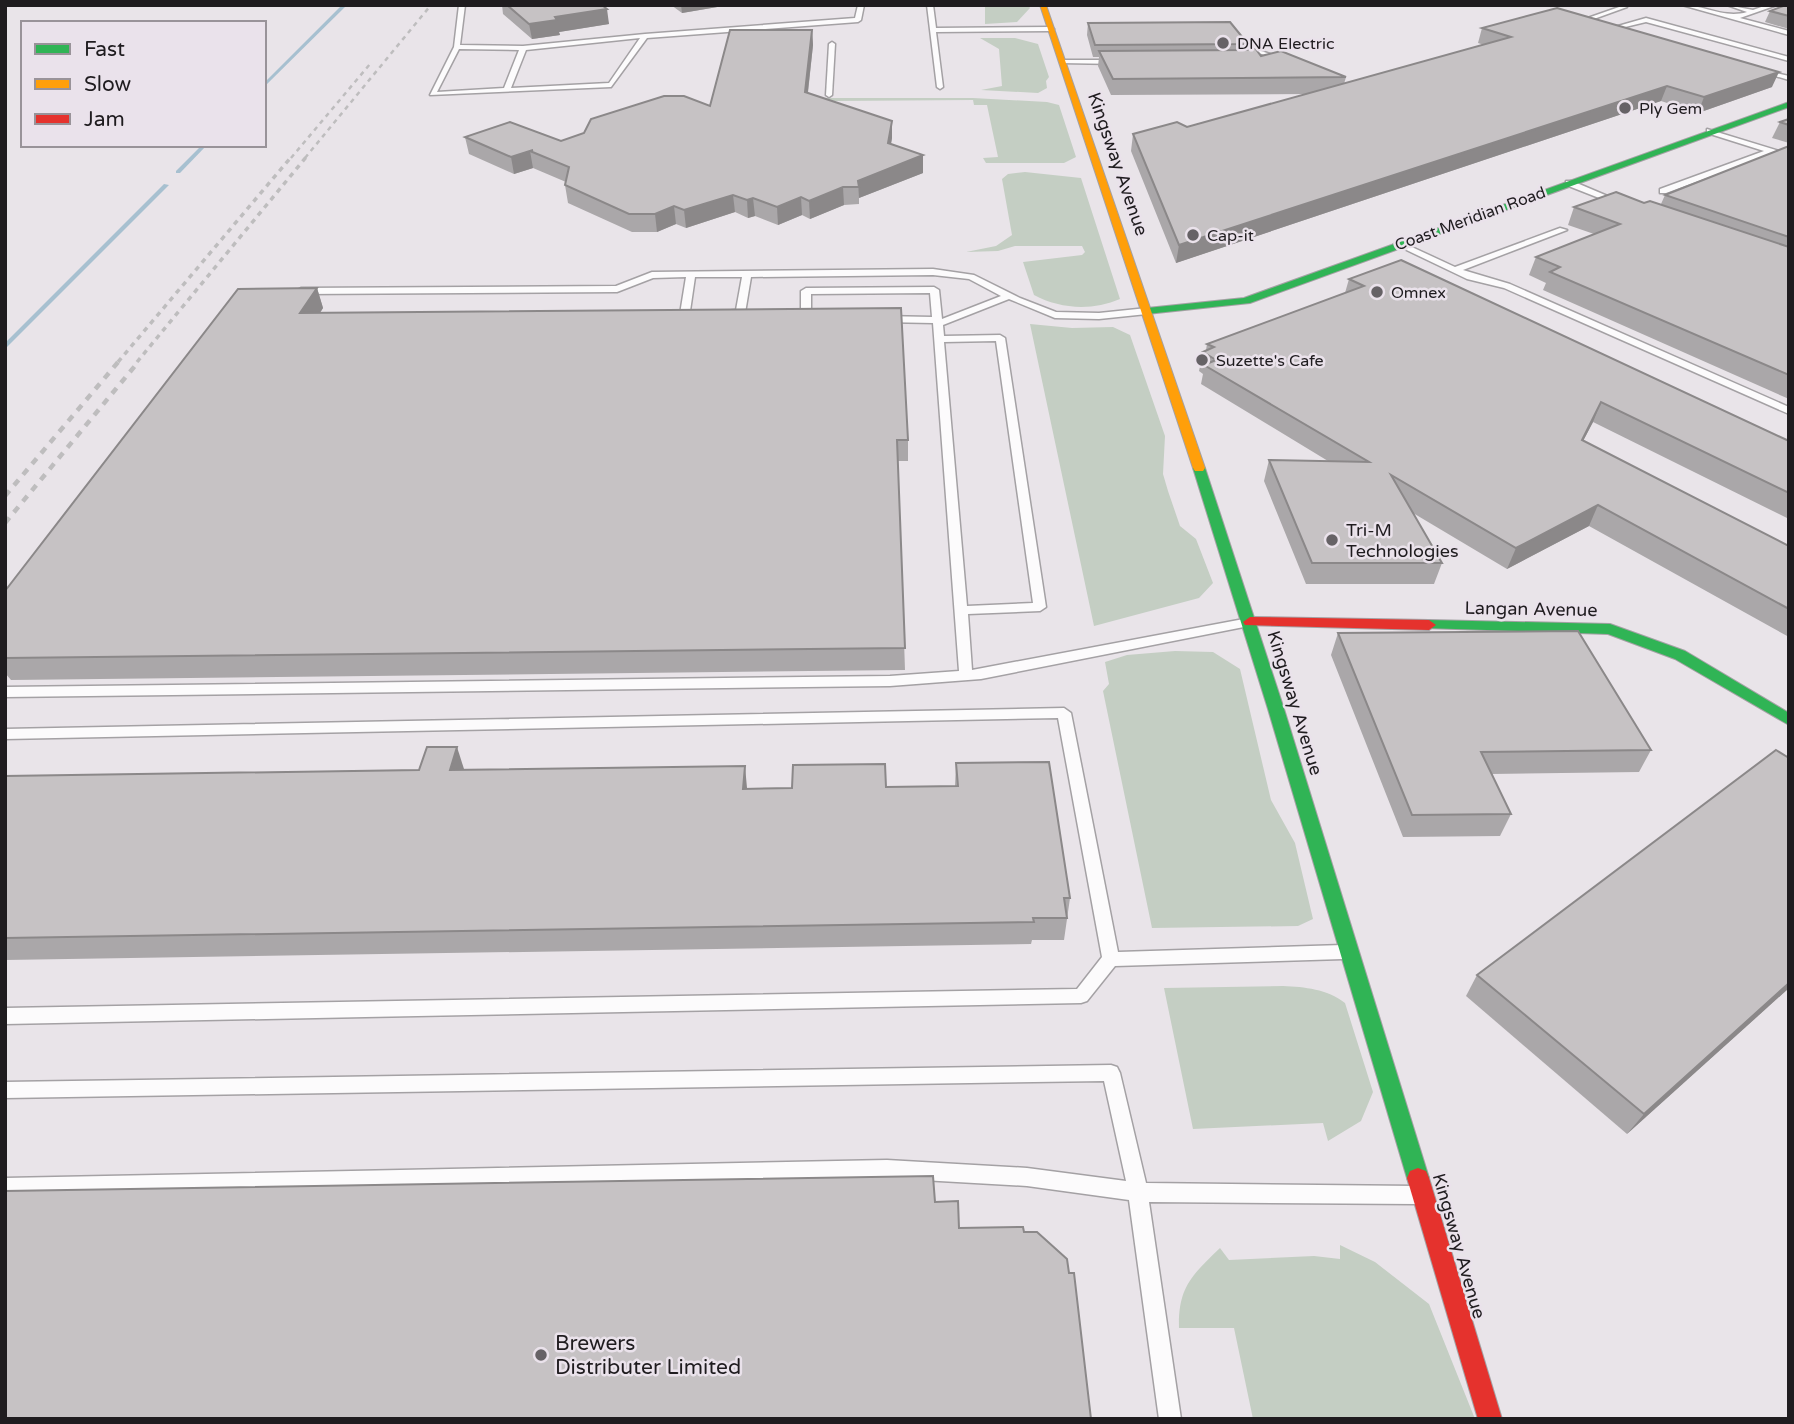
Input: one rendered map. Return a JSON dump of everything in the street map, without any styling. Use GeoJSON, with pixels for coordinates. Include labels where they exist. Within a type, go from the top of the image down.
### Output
{"type":"FeatureCollection","features":[{"type":"Feature","properties":{"kind":"main road","name":"Kingsway Avenue"},"geometry":{"type":"LineString","coordinates":[[1043,5],[1250,622],[1352,951],[1490,1419]]}},
{"type":"Feature","properties":{"kind":"main road","name":"Coast Meridian Road"},"geometry":{"type":"LineString","coordinates":[[1147,311],[1224,305],[1262,296],[1398,244],[1789,104]]}},
{"type":"Feature","properties":{"kind":"main road"},"geometry":{"type":"LineString","coordinates":[[1133,269],[1150,277]]}},
{"type":"Feature","properties":{"kind":"main road"},"geometry":{"type":"LineString","coordinates":[[1189,291],[1219,296],[1262,296]]}},
{"type":"Feature","properties":{"kind":"main road","name":"Langan Avenue"},"geometry":{"type":"LineString","coordinates":[[1250,622],[1610,629],[1680,655],[1789,720]]}},
{"type":"Feature","properties":{"kind":"lane"},"geometry":{"type":"LineString","coordinates":[[462,5],[457,47],[432,94],[611,85],[645,36]]}},
{"type":"Feature","properties":{"kind":"lane"},"geometry":{"type":"LineString","coordinates":[[457,47],[523,47],[858,20],[861,5]]}},
{"type":"Feature","properties":{"kind":"lane"},"geometry":{"type":"LineString","coordinates":[[930,5],[940,87]]}},
{"type":"Feature","properties":{"kind":"lane"},"geometry":{"type":"LineString","coordinates":[[1685,5],[1789,33]]}},
{"type":"Feature","properties":{"kind":"lane"},"geometry":{"type":"LineString","coordinates":[[1730,5],[1754,12]]}},
{"type":"Feature","properties":{"kind":"lane"},"geometry":{"type":"LineString","coordinates":[[1732,18],[1774,5]]}},
{"type":"Feature","properties":{"kind":"lane"},"geometry":{"type":"LineString","coordinates":[[1624,7],[1585,20],[1641,36]]}},
{"type":"Feature","properties":{"kind":"lane"},"geometry":{"type":"LineString","coordinates":[[1614,28],[1646,20],[1789,59]]}},
{"type":"Feature","properties":{"kind":"lane"},"geometry":{"type":"LineString","coordinates":[[933,30],[1051,29]]}},
{"type":"Feature","properties":{"kind":"lane"},"geometry":{"type":"LineString","coordinates":[[829,95],[832,44]]}},
{"type":"Feature","properties":{"kind":"lane"},"geometry":{"type":"LineString","coordinates":[[1245,46],[1278,58]]}},
{"type":"Feature","properties":{"kind":"lane"},"geometry":{"type":"LineString","coordinates":[[507,90],[523,47]]}},
{"type":"Feature","properties":{"kind":"lane"},"geometry":{"type":"LineString","coordinates":[[1255,57],[1267,54]]}},
{"type":"Feature","properties":{"kind":"lane"},"geometry":{"type":"LineString","coordinates":[[1063,62],[1132,62]]}},
{"type":"Feature","properties":{"kind":"lane"},"geometry":{"type":"LineString","coordinates":[[1748,66],[1789,78]]}},
{"type":"Feature","properties":{"kind":"lane"},"geometry":{"type":"LineString","coordinates":[[1710,131],[1789,157]]}},
{"type":"Feature","properties":{"kind":"lane"},"geometry":{"type":"LineString","coordinates":[[1663,191],[1771,151]]}},
{"type":"Feature","properties":{"kind":"lane"},"geometry":{"type":"LineString","coordinates":[[1569,183],[1634,208]]}},
{"type":"Feature","properties":{"kind":"lane"},"geometry":{"type":"LineString","coordinates":[[1455,270],[1563,230]]}},
{"type":"Feature","properties":{"kind":"lane"},"geometry":{"type":"LineString","coordinates":[[1398,244],[1455,270],[1507,286],[1789,411]]}},
{"type":"Feature","properties":{"kind":"lane"},"geometry":{"type":"LineString","coordinates":[[292,291],[617,289],[652,275],[933,272],[971,277],[1055,315],[1099,316],[1147,311]]}},
{"type":"Feature","properties":{"kind":"lane"},"geometry":{"type":"LineString","coordinates":[[691,275],[685,314],[740,313],[747,274]]}},
{"type":"Feature","properties":{"kind":"lane"},"geometry":{"type":"LineString","coordinates":[[819,319],[806,319],[806,291],[934,290],[966,675]]}},
{"type":"Feature","properties":{"kind":"lane"},"geometry":{"type":"LineString","coordinates":[[872,319],[938,322],[1009,296]]}},
{"type":"Feature","properties":{"kind":"lane"},"geometry":{"type":"LineString","coordinates":[[940,339],[1000,338],[1040,607],[960,610]]}},
{"type":"Feature","properties":{"kind":"lane"},"geometry":{"type":"LineString","coordinates":[[5,692],[890,681],[966,675],[1250,622]]}},
{"type":"Feature","properties":{"kind":"lane"},"geometry":{"type":"LineString","coordinates":[[5,734],[1064,713],[1111,959]]}},
{"type":"Feature","properties":{"kind":"lane"},"geometry":{"type":"LineString","coordinates":[[5,1016],[1081,996],[1111,959],[1352,951]]}},
{"type":"Feature","properties":{"kind":"lane"},"geometry":{"type":"LineString","coordinates":[[5,1090],[1111,1073],[1138,1192],[1170,1419]]}},
{"type":"Feature","properties":{"kind":"lane"},"geometry":{"type":"LineString","coordinates":[[5,1187],[887,1169],[1027,1177],[1138,1192],[1424,1195]]}},
{"type":"Feature","properties":{"kind":"shaded area"},"geometry":{"type":"Polygon","coordinates":[[[985,5],[1028,5],[1030,8],[1017,22],[985,24],[985,5]]]}},
{"type":"Feature","properties":{"kind":"shaded area"},"geometry":{"type":"Polygon","coordinates":[[[980,38],[1015,38],[1038,44],[1049,77],[1046,81],[1047,88],[1038,93],[981,90],[1002,86],[999,49],[980,38]]]}},
{"type":"Feature","properties":{"kind":"shaded area"},"geometry":{"type":"Polygon","coordinates":[[[826,98],[973,98],[1047,102],[1059,105],[1076,157],[1064,163],[986,163],[983,158],[998,157],[987,105],[974,105],[973,100],[832,101],[826,105],[826,98]]]}},
{"type":"Feature","properties":{"kind":"shaded area"},"geometry":{"type":"Polygon","coordinates":[[[1025,172],[1081,178],[1120,299],[1076,307],[1054,303],[1034,295],[1023,262],[1082,255],[1085,252],[1082,246],[1015,246],[998,251],[966,252],[996,246],[1012,235],[1002,179],[1008,174],[1025,172]]]}},
{"type":"Feature","properties":{"kind":"shaded area"},"geometry":{"type":"Polygon","coordinates":[[[1030,324],[1072,328],[1113,327],[1130,335],[1165,436],[1163,474],[1168,491],[1180,526],[1196,539],[1213,583],[1199,598],[1094,626],[1030,324]]]}},
{"type":"Feature","properties":{"kind":"shaded area"},"geometry":{"type":"Polygon","coordinates":[[[1175,651],[1213,652],[1240,669],[1271,800],[1295,843],[1313,919],[1298,926],[1152,928],[1103,691],[1109,684],[1105,662],[1127,655],[1175,651]]]}},
{"type":"Feature","properties":{"kind":"shaded area"},"geometry":{"type":"Polygon","coordinates":[[[1283,986],[1323,992],[1345,1003],[1373,1092],[1361,1121],[1328,1141],[1323,1123],[1193,1129],[1164,988],[1283,986]]]}},
{"type":"Feature","properties":{"kind":"shaded area"},"geometry":{"type":"Polygon","coordinates":[[[1340,1245],[1375,1262],[1429,1304],[1475,1419],[1253,1419],[1234,1328],[1179,1328],[1184,1292],[1194,1274],[1220,1248],[1229,1260],[1314,1256],[1340,1259],[1340,1245]]]}},
{"type":"Feature","properties":{"kind":"building"},"geometry":{"type":"Polygon","coordinates":[[[507,5],[602,5],[607,9],[529,24],[507,5]]]}},
{"type":"Feature","properties":{"kind":"building"},"geometry":{"type":"Polygon","coordinates":[[[1789,5],[1789,16],[1770,11],[1789,5]]]}},
{"type":"Feature","properties":{"kind":"building"},"geometry":{"type":"Polygon","coordinates":[[[1557,8],[1779,72],[1704,97],[1667,86],[1179,245],[1133,134],[1177,122],[1187,127],[1511,37],[1482,28],[1557,8]]]}},
{"type":"Feature","properties":{"kind":"building"},"geometry":{"type":"Polygon","coordinates":[[[1230,22],[1248,44],[1095,45],[1088,23],[1230,22]]]}},
{"type":"Feature","properties":{"kind":"building"},"geometry":{"type":"Polygon","coordinates":[[[730,30],[812,30],[805,92],[892,121],[888,143],[923,155],[858,181],[859,187],[843,187],[809,201],[801,197],[777,207],[753,198],[747,200],[733,195],[684,210],[674,206],[655,214],[629,214],[565,185],[569,167],[530,151],[533,150],[511,157],[465,137],[510,122],[561,141],[584,133],[591,119],[664,96],[684,96],[710,106],[730,30]]]}},
{"type":"Feature","properties":{"kind":"building"},"geometry":{"type":"Polygon","coordinates":[[[1255,48],[1261,56],[1281,51],[1346,77],[1113,79],[1099,51],[1246,50],[1255,48]]]}},
{"type":"Feature","properties":{"kind":"building"},"geometry":{"type":"Polygon","coordinates":[[[1789,146],[1789,237],[1665,195],[1789,146]]]}},
{"type":"Feature","properties":{"kind":"building"},"geometry":{"type":"Polygon","coordinates":[[[1616,192],[1789,247],[1789,375],[1550,272],[1560,267],[1536,257],[1620,224],[1574,207],[1616,192]]]}},
{"type":"Feature","properties":{"kind":"building"},"geometry":{"type":"Polygon","coordinates":[[[1401,260],[1789,441],[1789,493],[1601,402],[1582,440],[1789,546],[1789,609],[1598,505],[1516,548],[1391,475],[1442,563],[1312,563],[1269,460],[1369,462],[1204,365],[1216,360],[1203,352],[1214,347],[1207,344],[1364,286],[1349,279],[1401,260]]]}},
{"type":"Feature","properties":{"kind":"building"},"geometry":{"type":"Polygon","coordinates":[[[317,288],[300,313],[901,308],[908,440],[897,440],[905,648],[5,658],[5,591],[238,289],[317,288]]]}},
{"type":"Feature","properties":{"kind":"building"},"geometry":{"type":"Polygon","coordinates":[[[1578,631],[1651,750],[1481,752],[1511,814],[1412,815],[1338,633],[1578,631]]]}},
{"type":"Feature","properties":{"kind":"building"},"geometry":{"type":"Polygon","coordinates":[[[427,747],[457,747],[450,770],[745,766],[743,789],[792,788],[793,765],[885,764],[886,787],[958,786],[956,763],[1049,762],[1070,898],[1064,898],[1067,918],[1033,918],[1034,922],[5,938],[5,776],[419,770],[427,747]]]}},
{"type":"Feature","properties":{"kind":"building"},"geometry":{"type":"Polygon","coordinates":[[[1776,750],[1789,758],[1789,983],[1644,1114],[1477,975],[1776,750]]]}},
{"type":"Feature","properties":{"kind":"building","name":"Brewers Distributer Limited"},"geometry":{"type":"Polygon","coordinates":[[[933,1176],[935,1202],[958,1201],[959,1228],[1023,1227],[1024,1232],[1037,1232],[1067,1259],[1069,1273],[1074,1273],[1091,1419],[5,1419],[5,1191],[933,1176]]]}},
{"type":"Feature","properties":{"kind":"waterway"},"geometry":{"type":"LineString","coordinates":[[266,84],[345,5]]}},
{"type":"Feature","properties":{"kind":"waterway"},"geometry":{"type":"LineString","coordinates":[[178,172],[203,147]]}},
{"type":"Feature","properties":{"kind":"waterway"},"geometry":{"type":"LineString","coordinates":[[5,347],[166,185]]}},
{"type":"Feature","properties":{"kind":"railway"},"geometry":{"type":"LineString","coordinates":[[305,158],[431,5]]}},
{"type":"Feature","properties":{"kind":"railway"},"geometry":{"type":"LineString","coordinates":[[291,158],[370,64]]}},
{"type":"Feature","properties":{"kind":"railway"},"geometry":{"type":"LineString","coordinates":[[118,362],[292,156]]}},
{"type":"Feature","properties":{"kind":"railway"},"geometry":{"type":"LineString","coordinates":[[137,362],[307,156]]}},
{"type":"Feature","properties":{"kind":"railway"},"geometry":{"type":"LineString","coordinates":[[5,496],[119,361]]}},
{"type":"Feature","properties":{"kind":"railway"},"geometry":{"type":"LineString","coordinates":[[5,523],[139,361]]}},
{"type":"Feature","properties":{"kind":"traffic: fast"},"geometry":{"type":"LineString","coordinates":[[1147,311],[1246,301],[1789,104]]}},
{"type":"Feature","properties":{"kind":"traffic: fast"},"geometry":{"type":"LineString","coordinates":[[1199,468],[1276,709],[1418,1178]]}},
{"type":"Feature","properties":{"kind":"traffic: fast"},"geometry":{"type":"LineString","coordinates":[[1429,625],[1610,629],[1680,655],[1789,720]]}},
{"type":"Feature","properties":{"kind":"traffic: slow"},"geometry":{"type":"LineString","coordinates":[[1043,5],[1199,468]]}},
{"type":"Feature","properties":{"kind":"traffic: jam"},"geometry":{"type":"LineString","coordinates":[[1250,622],[1429,625]]}},
{"type":"Feature","properties":{"kind":"traffic: jam"},"geometry":{"type":"LineString","coordinates":[[1418,1178],[1490,1419]]}},
{"type":"Feature","properties":{"kind":"place","name":"DNA Electric"},"geometry":{"type":"Point","coordinates":[1223,43]}},
{"type":"Feature","properties":{"kind":"place","name":"Ply Gem"},"geometry":{"type":"Point","coordinates":[1625,108]}},
{"type":"Feature","properties":{"kind":"place","name":"Cap-it"},"geometry":{"type":"Point","coordinates":[1193,235]}},
{"type":"Feature","properties":{"kind":"place","name":"Omnex"},"geometry":{"type":"Point","coordinates":[1377,292]}},
{"type":"Feature","properties":{"kind":"place","name":"Suzette's Cafe"},"geometry":{"type":"Point","coordinates":[1202,360]}},
{"type":"Feature","properties":{"kind":"place","name":"Tri-M Technologies"},"geometry":{"type":"Point","coordinates":[1332,540]}},
{"type":"Feature","properties":{"kind":"place","name":"Brewers Distributer Limited"},"geometry":{"type":"Point","coordinates":[541,1355]}}]}
